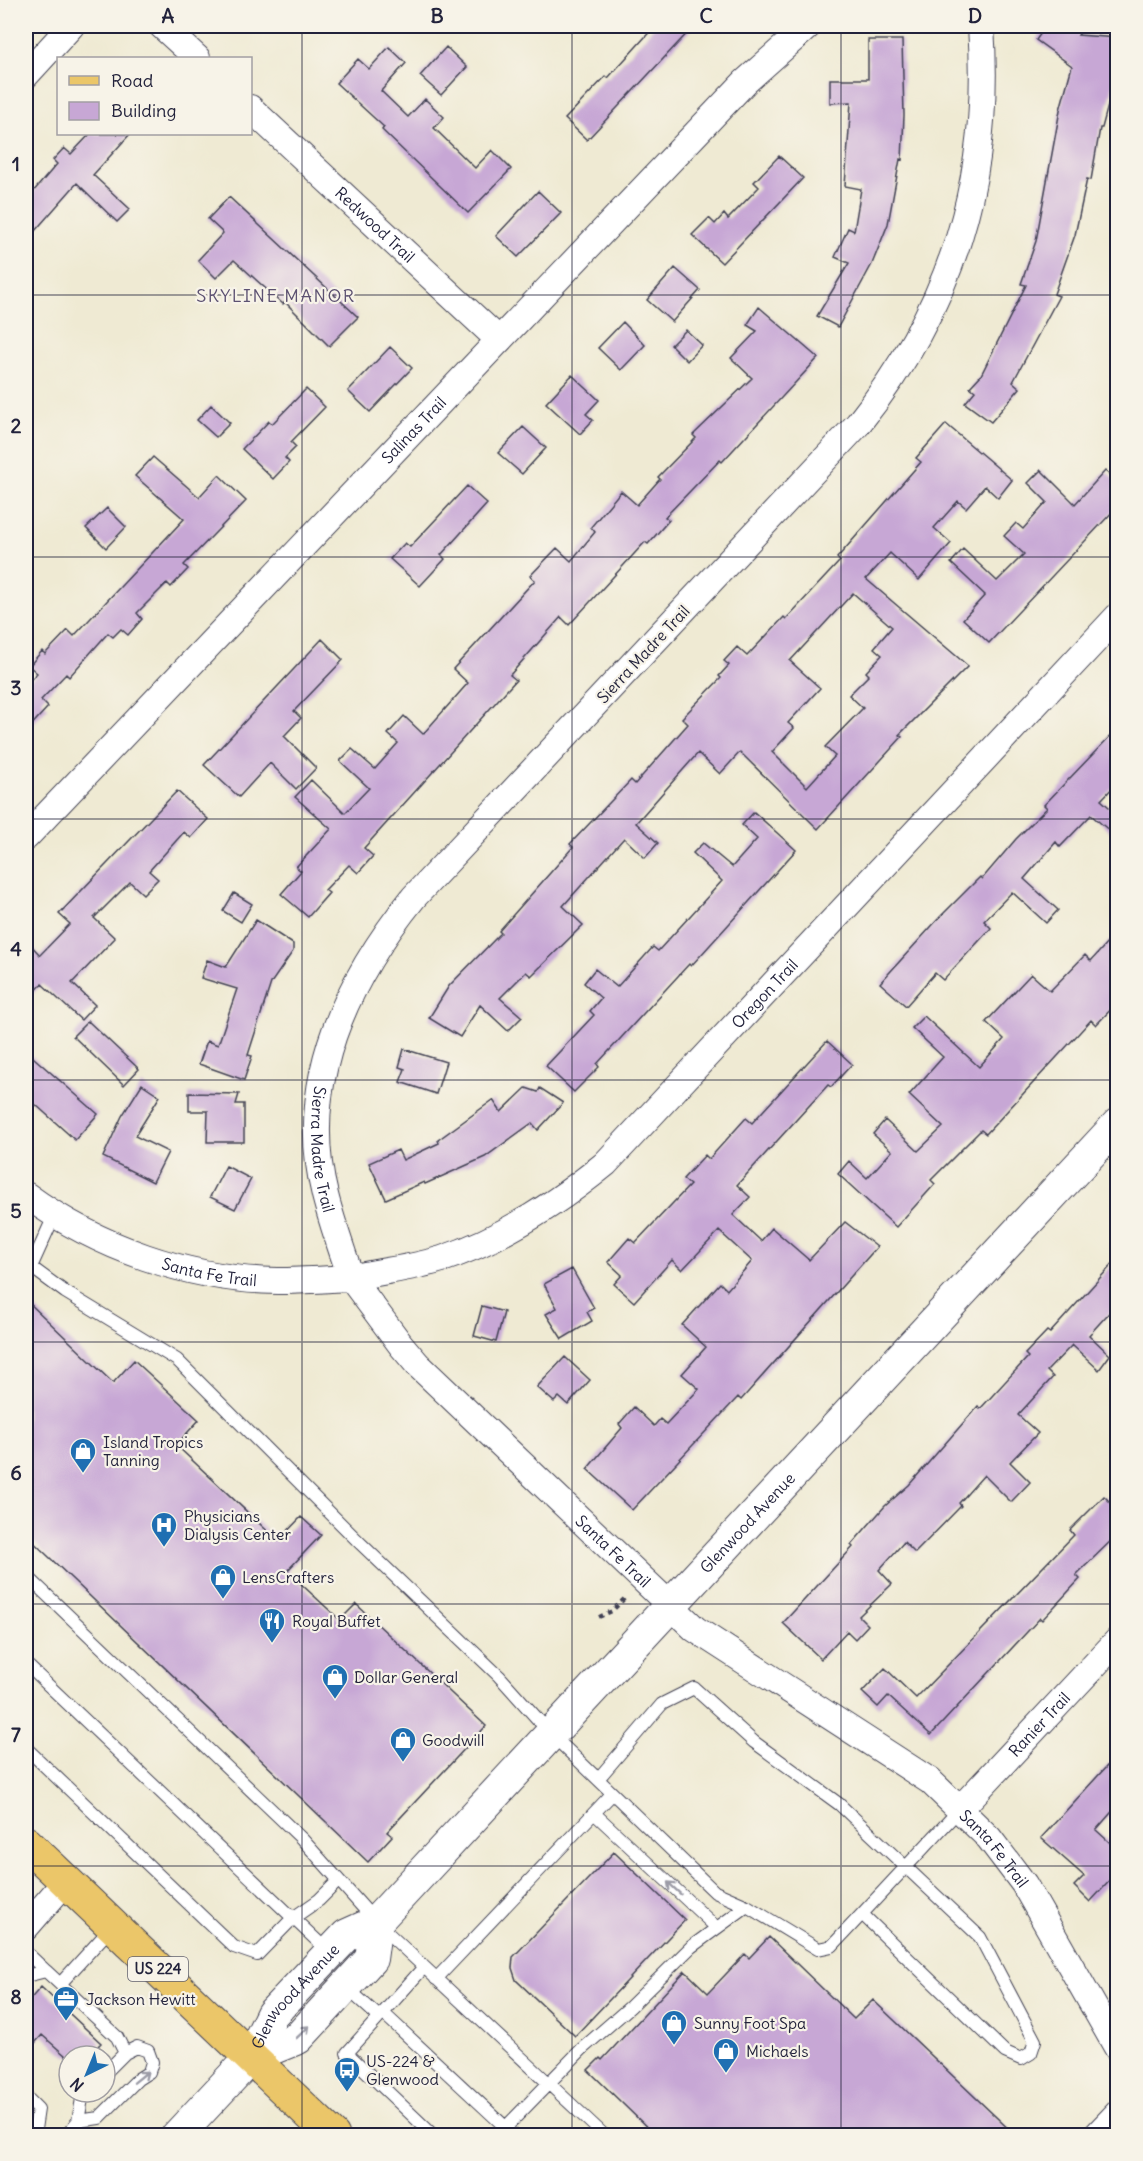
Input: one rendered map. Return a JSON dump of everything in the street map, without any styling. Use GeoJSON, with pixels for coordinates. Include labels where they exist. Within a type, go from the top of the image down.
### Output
{"type":"FeatureCollection","features":[{"type":"Feature","properties":{"kind":"main road","name":"US 224"},"geometry":{"type":"LineString","coordinates":[[26,1843],[251,2057],[321,2132]]}},
{"type":"Feature","properties":{"kind":"street"},"geometry":{"type":"LineString","coordinates":[[26,75],[71,26]]}},
{"type":"Feature","properties":{"kind":"street"},"geometry":{"type":"LineString","coordinates":[[162,26],[196,57]]}},
{"type":"Feature","properties":{"kind":"street","name":"Salinas Trail"},"geometry":{"type":"LineString","coordinates":[[26,837],[745,82],[808,26]]}},
{"type":"Feature","properties":{"kind":"street","name":"Sierra Madre Trail"},"geometry":{"type":"LineString","coordinates":[[351,1278],[325,1194],[319,1127],[323,1076],[331,1039],[345,1003],[366,963],[414,897],[858,424],[902,365],[935,304],[954,258],[968,212],[982,123],[984,75],[981,26]]}},
{"type":"Feature","properties":{"kind":"street","name":"Redwood Trail"},"geometry":{"type":"LineString","coordinates":[[252,110],[499,340]]}},
{"type":"Feature","properties":{"kind":"street","name":"Oregon Trail"},"geometry":{"type":"LineString","coordinates":[[351,1278],[441,1259],[483,1242],[550,1206],[605,1164],[1118,616]]}},
{"type":"Feature","properties":{"kind":"street","name":"Glenwood Avenue"},"geometry":{"type":"LineString","coordinates":[[177,2136],[251,2057],[272,2014],[347,1935],[376,1922],[1118,1124]]}},
{"type":"Feature","properties":{"kind":"street","name":"Santa Fe Trail"},"geometry":{"type":"LineString","coordinates":[[26,1195],[55,1214],[120,1247],[154,1260],[217,1275],[277,1281],[351,1278],[401,1346],[418,1365],[711,1641],[930,1781],[989,1838],[1024,1884],[1118,2049]]}},
{"type":"Feature","properties":{"kind":"street","name":"Ranier Trail"},"geometry":{"type":"LineString","coordinates":[[960,1809],[1118,1640]]}},
{"type":"Feature","properties":{"kind":"street"},"geometry":{"type":"LineString","coordinates":[[26,1927],[66,1881]]}},
{"type":"Feature","properties":{"kind":"street","name":"Glenwood Avenue"},"geometry":{"type":"LineString","coordinates":[[251,2057],[298,2038],[371,1959],[376,1922]]}},
{"type":"Feature","properties":{"kind":"street"},"geometry":{"type":"LineString","coordinates":[[1096,2136],[1118,2113]]}},
{"type":"Feature","properties":{"kind":"lane"},"geometry":{"type":"LineString","coordinates":[[55,1214],[28,1265],[65,1292],[177,1360],[318,1502],[499,1676],[550,1734],[715,1892],[747,1906],[818,1949],[832,1946],[960,1809]]}},
{"type":"Feature","properties":{"kind":"lane"},"geometry":{"type":"LineString","coordinates":[[26,1575],[302,1839],[376,1922],[605,2136]]}},
{"type":"Feature","properties":{"kind":"lane"},"geometry":{"type":"LineString","coordinates":[[26,1664],[330,1953]]}},
{"type":"Feature","properties":{"kind":"lane"},"geometry":{"type":"LineString","coordinates":[[598,1779],[662,1704],[694,1688],[754,1742],[839,1804],[980,1937],[1035,2041],[1031,2053],[1021,2059],[1005,2052],[862,1914]]}},
{"type":"Feature","properties":{"kind":"lane"},"geometry":{"type":"LineString","coordinates":[[26,1748],[234,1947],[257,1955],[293,1918],[320,1900],[338,1882]]}},
{"type":"Feature","properties":{"kind":"lane"},"geometry":{"type":"LineString","coordinates":[[436,1979],[612,1794]]}},
{"type":"Feature","properties":{"kind":"lane"},"geometry":{"type":"LineString","coordinates":[[594,1813],[717,1928]]}},
{"type":"Feature","properties":{"kind":"lane"},"geometry":{"type":"LineString","coordinates":[[345,1987],[381,2015],[510,2132],[549,2083],[692,1947],[747,1906]]}},
{"type":"Feature","properties":{"kind":"lane"},"geometry":{"type":"LineString","coordinates":[[60,1984],[113,1926]]}},
{"type":"Feature","properties":{"kind":"lane"},"geometry":{"type":"LineString","coordinates":[[26,1952],[117,2037],[124,2053]]}},
{"type":"Feature","properties":{"kind":"lane"},"geometry":{"type":"LineString","coordinates":[[424,1967],[347,2053],[434,2136]]}},
{"type":"Feature","properties":{"kind":"lane"},"geometry":{"type":"LineString","coordinates":[[26,1976],[46,1971]]}},
{"type":"Feature","properties":{"kind":"lane"},"geometry":{"type":"LineString","coordinates":[[78,2121],[99,2118],[138,2079],[149,2072],[152,2062],[148,2051],[137,2047],[124,2053],[117,2060]]}},
{"type":"Feature","properties":{"kind":"lane"},"geometry":{"type":"LineString","coordinates":[[26,2097],[38,2109],[29,2133]]}},
{"type":"Feature","properties":{"kind":"lane"},"geometry":{"type":"LineString","coordinates":[[66,2136],[78,2121],[81,2104]]}},
{"type":"Feature","properties":{"kind":"path"},"geometry":{"type":"LineString","coordinates":[[599,1617],[612,1611],[628,1594]]}},
{"type":"Feature","properties":{"kind":"building"},"geometry":{"type":"Polygon","coordinates":[[[655,26],[694,26],[587,140],[565,119],[606,76],[608,78],[655,26]]]}},
{"type":"Feature","properties":{"kind":"building"},"geometry":{"type":"Polygon","coordinates":[[[1046,26],[1085,26],[1078,35],[1118,38],[1118,68],[1102,128],[1100,128],[1091,180],[1087,179],[1075,235],[1054,294],[1059,296],[1013,382],[1020,388],[991,422],[965,403],[975,391],[970,387],[981,375],[1026,285],[1021,284],[1036,241],[1060,110],[1072,66],[1036,40],[1046,26]]]}},
{"type":"Feature","properties":{"kind":"building"},"geometry":{"type":"Polygon","coordinates":[[[868,40],[902,40],[904,115],[902,160],[900,159],[888,224],[872,264],[838,327],[817,316],[849,263],[835,257],[848,228],[854,231],[861,189],[845,186],[851,102],[830,103],[830,79],[868,79],[868,40]]]}},
{"type":"Feature","properties":{"kind":"building"},"geometry":{"type":"Polygon","coordinates":[[[389,47],[406,63],[381,91],[408,117],[425,99],[444,117],[434,128],[475,168],[492,150],[511,169],[468,213],[382,130],[384,127],[336,83],[358,59],[369,69],[389,47]]]}},
{"type":"Feature","properties":{"kind":"building"},"geometry":{"type":"Polygon","coordinates":[[[446,47],[467,67],[441,95],[420,76],[446,47]]]}},
{"type":"Feature","properties":{"kind":"building"},"geometry":{"type":"Polygon","coordinates":[[[89,135],[129,135],[93,175],[130,209],[117,222],[77,183],[26,241],[26,200],[57,164],[53,160],[64,148],[71,154],[89,135]]]}},
{"type":"Feature","properties":{"kind":"building"},"geometry":{"type":"Polygon","coordinates":[[[779,156],[803,178],[722,263],[692,235],[709,218],[715,224],[724,214],[728,219],[759,187],[754,182],[779,156]]]}},
{"type":"Feature","properties":{"kind":"building"},"geometry":{"type":"Polygon","coordinates":[[[538,191],[561,213],[518,257],[496,236],[538,191]]]}},
{"type":"Feature","properties":{"kind":"building"},"geometry":{"type":"Polygon","coordinates":[[[229,197],[358,317],[329,346],[285,302],[283,304],[234,260],[216,278],[198,260],[223,233],[208,219],[229,197]]]}},
{"type":"Feature","properties":{"kind":"building"},"geometry":{"type":"Polygon","coordinates":[[[675,268],[700,290],[672,322],[647,300],[675,268]]]}},
{"type":"Feature","properties":{"kind":"building"},"geometry":{"type":"Polygon","coordinates":[[[759,307],[818,358],[722,462],[720,460],[665,517],[669,520],[648,544],[645,542],[569,625],[561,617],[510,675],[516,680],[364,848],[373,856],[358,873],[349,865],[325,890],[329,893],[308,917],[281,894],[301,871],[296,867],[331,829],[295,797],[311,780],[345,813],[369,788],[340,761],[352,749],[375,769],[398,743],[388,734],[404,716],[423,734],[468,683],[453,669],[535,580],[530,576],[557,548],[571,561],[595,532],[591,527],[621,491],[637,505],[660,479],[658,477],[696,438],[693,435],[752,378],[731,358],[757,331],[747,325],[759,307]]]}},
{"type":"Feature","properties":{"kind":"building"},"geometry":{"type":"Polygon","coordinates":[[[623,322],[645,345],[621,370],[598,348],[623,322]]]}},
{"type":"Feature","properties":{"kind":"building"},"geometry":{"type":"Polygon","coordinates":[[[686,330],[702,345],[687,361],[671,345],[686,330]]]}},
{"type":"Feature","properties":{"kind":"building"},"geometry":{"type":"Polygon","coordinates":[[[390,347],[412,368],[370,412],[348,391],[390,347]]]}},
{"type":"Feature","properties":{"kind":"building"},"geometry":{"type":"Polygon","coordinates":[[[572,375],[599,400],[586,414],[593,420],[580,434],[546,403],[572,375]]]}},
{"type":"Feature","properties":{"kind":"building"},"geometry":{"type":"Polygon","coordinates":[[[306,389],[325,407],[291,442],[296,447],[285,458],[289,462],[273,479],[242,449],[269,421],[272,424],[306,389]]]}},
{"type":"Feature","properties":{"kind":"building"},"geometry":{"type":"Polygon","coordinates":[[[211,405],[230,423],[216,437],[197,420],[211,405]]]}},
{"type":"Feature","properties":{"kind":"building"},"geometry":{"type":"Polygon","coordinates":[[[946,424],[1012,480],[998,498],[985,486],[966,508],[958,501],[934,528],[951,543],[919,580],[890,553],[866,579],[968,666],[899,735],[902,737],[818,829],[740,752],[720,774],[698,753],[636,823],[658,843],[645,858],[624,838],[563,906],[583,925],[531,976],[526,972],[500,998],[522,1017],[508,1031],[480,1005],[460,1037],[429,1018],[449,986],[501,933],[499,931],[573,847],[570,844],[631,780],[635,784],[688,724],[682,718],[721,678],[719,676],[729,665],[724,661],[737,647],[747,656],[784,617],[786,619],[840,561],[837,558],[921,462],[916,458],[946,424]],[[853,593],[790,661],[820,688],[788,723],[794,728],[772,752],[807,787],[835,756],[825,747],[863,708],[849,695],[869,675],[866,672],[882,655],[874,648],[892,627],[853,593]]]}},
{"type":"Feature","properties":{"kind":"building"},"geometry":{"type":"Polygon","coordinates":[[[523,427],[546,448],[522,474],[498,453],[523,427]]]}},
{"type":"Feature","properties":{"kind":"building"},"geometry":{"type":"Polygon","coordinates":[[[153,457],[199,497],[219,475],[246,501],[184,565],[188,569],[171,587],[167,583],[137,613],[142,619],[128,635],[121,629],[113,637],[108,633],[69,677],[66,674],[41,700],[48,707],[26,731],[26,684],[37,673],[29,666],[42,651],[45,654],[68,630],[74,636],[184,519],[135,476],[153,457]]]}},
{"type":"Feature","properties":{"kind":"building"},"geometry":{"type":"Polygon","coordinates":[[[1041,470],[1075,504],[1105,471],[1118,482],[1118,506],[989,643],[963,619],[985,595],[951,563],[963,549],[997,581],[1024,554],[1004,536],[1016,523],[1023,529],[1047,502],[1028,483],[1041,470]]]}},
{"type":"Feature","properties":{"kind":"building"},"geometry":{"type":"Polygon","coordinates":[[[467,486],[487,504],[441,555],[445,559],[420,586],[390,559],[405,543],[410,547],[467,486]]]}},
{"type":"Feature","properties":{"kind":"building"},"geometry":{"type":"Polygon","coordinates":[[[107,508],[126,527],[106,548],[86,528],[107,508]]]}},
{"type":"Feature","properties":{"kind":"building"},"geometry":{"type":"Polygon","coordinates":[[[322,639],[343,660],[294,711],[301,718],[284,736],[316,768],[296,789],[270,763],[239,797],[204,765],[322,639]]]}},
{"type":"Feature","properties":{"kind":"building"},"geometry":{"type":"Polygon","coordinates":[[[1118,728],[1118,782],[1101,800],[1118,815],[1118,838],[1091,815],[1060,847],[1056,842],[1024,879],[1058,910],[1046,923],[1012,892],[984,921],[991,928],[943,980],[935,973],[906,1006],[880,983],[940,917],[980,877],[982,879],[1016,839],[1047,808],[1044,805],[1118,728]]]}},
{"type":"Feature","properties":{"kind":"building"},"geometry":{"type":"Polygon","coordinates":[[[177,791],[208,819],[191,838],[184,832],[149,871],[158,879],[143,894],[130,882],[94,918],[115,938],[72,983],[95,1005],[81,1020],[42,984],[26,1001],[26,940],[40,955],[70,924],[59,914],[177,791]]]}},
{"type":"Feature","properties":{"kind":"building"},"geometry":{"type":"Polygon","coordinates":[[[754,812],[796,850],[691,966],[689,964],[597,1064],[599,1067],[574,1092],[546,1066],[594,1015],[590,1011],[601,998],[584,983],[595,969],[617,987],[653,947],[658,951],[722,881],[693,853],[703,843],[732,867],[757,839],[742,825],[754,812]]]}},
{"type":"Feature","properties":{"kind":"building"},"geometry":{"type":"Polygon","coordinates":[[[234,893],[252,904],[241,922],[223,911],[234,893]]]}},
{"type":"Feature","properties":{"kind":"building"},"geometry":{"type":"Polygon","coordinates":[[[256,920],[293,944],[293,951],[271,983],[248,1055],[252,1056],[244,1080],[199,1064],[207,1041],[218,1045],[237,989],[201,978],[207,960],[226,967],[256,920]]]}},
{"type":"Feature","properties":{"kind":"building"},"geometry":{"type":"Polygon","coordinates":[[[1118,931],[1118,1002],[1096,1025],[1091,1020],[986,1134],[981,1130],[931,1180],[935,1184],[896,1227],[838,1174],[849,1161],[867,1178],[892,1151],[873,1134],[885,1120],[918,1151],[943,1127],[909,1095],[943,1057],[912,1028],[924,1016],[979,1067],[1004,1039],[986,1022],[1031,974],[1050,991],[1085,955],[1091,961],[1118,931]]]}},
{"type":"Feature","properties":{"kind":"building"},"geometry":{"type":"Polygon","coordinates":[[[88,1021],[139,1069],[124,1085],[73,1036],[88,1021]]]}},
{"type":"Feature","properties":{"kind":"building"},"geometry":{"type":"Polygon","coordinates":[[[827,1041],[852,1064],[831,1087],[828,1085],[737,1185],[750,1197],[733,1215],[761,1241],[772,1228],[809,1260],[845,1222],[877,1247],[741,1400],[738,1397],[632,1510],[587,1469],[622,1428],[619,1424],[634,1407],[654,1426],[660,1419],[666,1424],[699,1389],[682,1374],[706,1347],[682,1325],[720,1283],[727,1290],[752,1261],[719,1231],[682,1270],[672,1260],[634,1302],[614,1284],[622,1275],[608,1262],[629,1238],[635,1243],[690,1185],[683,1179],[705,1155],[709,1159],[746,1118],[752,1123],[827,1041]]]}},
{"type":"Feature","properties":{"kind":"building"},"geometry":{"type":"Polygon","coordinates":[[[404,1049],[446,1062],[436,1094],[400,1082],[405,1069],[399,1067],[404,1049]]]}},
{"type":"Feature","properties":{"kind":"building"},"geometry":{"type":"Polygon","coordinates":[[[26,1051],[98,1114],[75,1140],[26,1096],[26,1051]]]}},
{"type":"Feature","properties":{"kind":"building"},"geometry":{"type":"Polygon","coordinates":[[[142,1084],[160,1096],[135,1136],[168,1152],[153,1182],[103,1157],[122,1116],[142,1084]]]}},
{"type":"Feature","properties":{"kind":"building"},"geometry":{"type":"Polygon","coordinates":[[[526,1088],[538,1092],[540,1088],[563,1103],[538,1130],[532,1123],[485,1157],[386,1199],[369,1163],[398,1150],[403,1160],[439,1143],[438,1140],[493,1100],[501,1112],[526,1088]]]}},
{"type":"Feature","properties":{"kind":"building"},"geometry":{"type":"Polygon","coordinates":[[[189,1093],[239,1094],[236,1104],[244,1104],[244,1142],[207,1142],[208,1111],[189,1111],[189,1093]]]}},
{"type":"Feature","properties":{"kind":"building"},"geometry":{"type":"Polygon","coordinates":[[[226,1166],[251,1179],[235,1209],[210,1197],[226,1166]]]}},
{"type":"Feature","properties":{"kind":"building"},"geometry":{"type":"Polygon","coordinates":[[[1118,1258],[1118,1303],[1089,1335],[1110,1355],[1099,1370],[1072,1345],[1047,1371],[1053,1377],[1018,1415],[1038,1433],[1010,1462],[1030,1482],[1011,1502],[984,1475],[959,1503],[961,1506],[915,1553],[904,1542],[879,1570],[892,1584],[859,1616],[868,1625],[855,1639],[847,1631],[821,1659],[783,1623],[853,1547],[851,1545],[885,1506],[909,1485],[978,1406],[980,1409],[1028,1357],[1025,1354],[1047,1331],[1050,1333],[1118,1258]]]}},
{"type":"Feature","properties":{"kind":"building"},"geometry":{"type":"Polygon","coordinates":[[[572,1269],[594,1308],[587,1312],[592,1321],[562,1339],[546,1314],[557,1308],[544,1284],[572,1269]]]}},
{"type":"Feature","properties":{"kind":"building"},"geometry":{"type":"Polygon","coordinates":[[[26,1300],[113,1383],[134,1360],[199,1420],[176,1445],[278,1541],[301,1517],[321,1535],[287,1571],[340,1620],[356,1604],[486,1726],[387,1832],[392,1836],[368,1862],[26,1535],[26,1300]]]}},
{"type":"Feature","properties":{"kind":"building"},"geometry":{"type":"Polygon","coordinates":[[[482,1306],[504,1312],[496,1342],[474,1336],[482,1306]]]}},
{"type":"Feature","properties":{"kind":"building"},"geometry":{"type":"Polygon","coordinates":[[[565,1357],[590,1380],[568,1405],[559,1397],[554,1402],[537,1387],[565,1357]]]}},
{"type":"Feature","properties":{"kind":"building"},"geometry":{"type":"Polygon","coordinates":[[[1104,1496],[1118,1510],[1118,1534],[1076,1575],[1080,1579],[1042,1620],[1040,1618],[931,1735],[888,1696],[878,1707],[862,1692],[885,1668],[916,1698],[1074,1535],[1070,1530],[1104,1496]]]}},
{"type":"Feature","properties":{"kind":"building"},"geometry":{"type":"Polygon","coordinates":[[[1118,1754],[1118,1805],[1096,1830],[1118,1850],[1118,1872],[1090,1902],[1074,1886],[1084,1876],[1041,1838],[1118,1754]]]}},
{"type":"Feature","properties":{"kind":"building"},"geometry":{"type":"Polygon","coordinates":[[[614,1852],[685,1920],[575,2036],[516,1980],[512,1968],[513,1957],[614,1852]]]}},
{"type":"Feature","properties":{"kind":"building"},"geometry":{"type":"Polygon","coordinates":[[[769,1937],[854,2019],[873,2000],[1016,2136],[656,2136],[588,2070],[600,2058],[602,2060],[685,1971],[708,1993],[745,1954],[749,1958],[769,1937]]]}},
{"type":"Feature","properties":{"kind":"building"},"geometry":{"type":"Polygon","coordinates":[[[41,1987],[101,2043],[57,2044],[57,2048],[42,2035],[26,2053],[26,2004],[41,1987]]]}},
{"type":"Feature","properties":{"kind":"place","name":"Island Tropics Tanning"},"geometry":{"type":"Point","coordinates":[83,1474]}},
{"type":"Feature","properties":{"kind":"place","name":"Physicians Dialysis Center"},"geometry":{"type":"Point","coordinates":[164,1548]}},
{"type":"Feature","properties":{"kind":"place","name":"LensCrafters"},"geometry":{"type":"Point","coordinates":[223,1600]}},
{"type":"Feature","properties":{"kind":"place","name":"Royal Buffet"},"geometry":{"type":"Point","coordinates":[272,1644]}},
{"type":"Feature","properties":{"kind":"place","name":"Dollar General"},"geometry":{"type":"Point","coordinates":[335,1700]}},
{"type":"Feature","properties":{"kind":"place","name":"Goodwill"},"geometry":{"type":"Point","coordinates":[403,1763]}},
{"type":"Feature","properties":{"kind":"place","name":"Jackson Hewitt"},"geometry":{"type":"Point","coordinates":[66,2022]}},
{"type":"Feature","properties":{"kind":"place","name":"Sunny Foot Spa"},"geometry":{"type":"Point","coordinates":[674,2046]}},
{"type":"Feature","properties":{"kind":"place","name":"Michaels"},"geometry":{"type":"Point","coordinates":[726,2074]}},
{"type":"Feature","properties":{"kind":"place","name":"US-224 & Glenwood"},"geometry":{"type":"Point","coordinates":[347,2093]}},
{"type":"Feature","properties":{"kind":"district","name":"SKYLINE MANOR"},"geometry":{"type":"Point","coordinates":[276,296]}}]}
